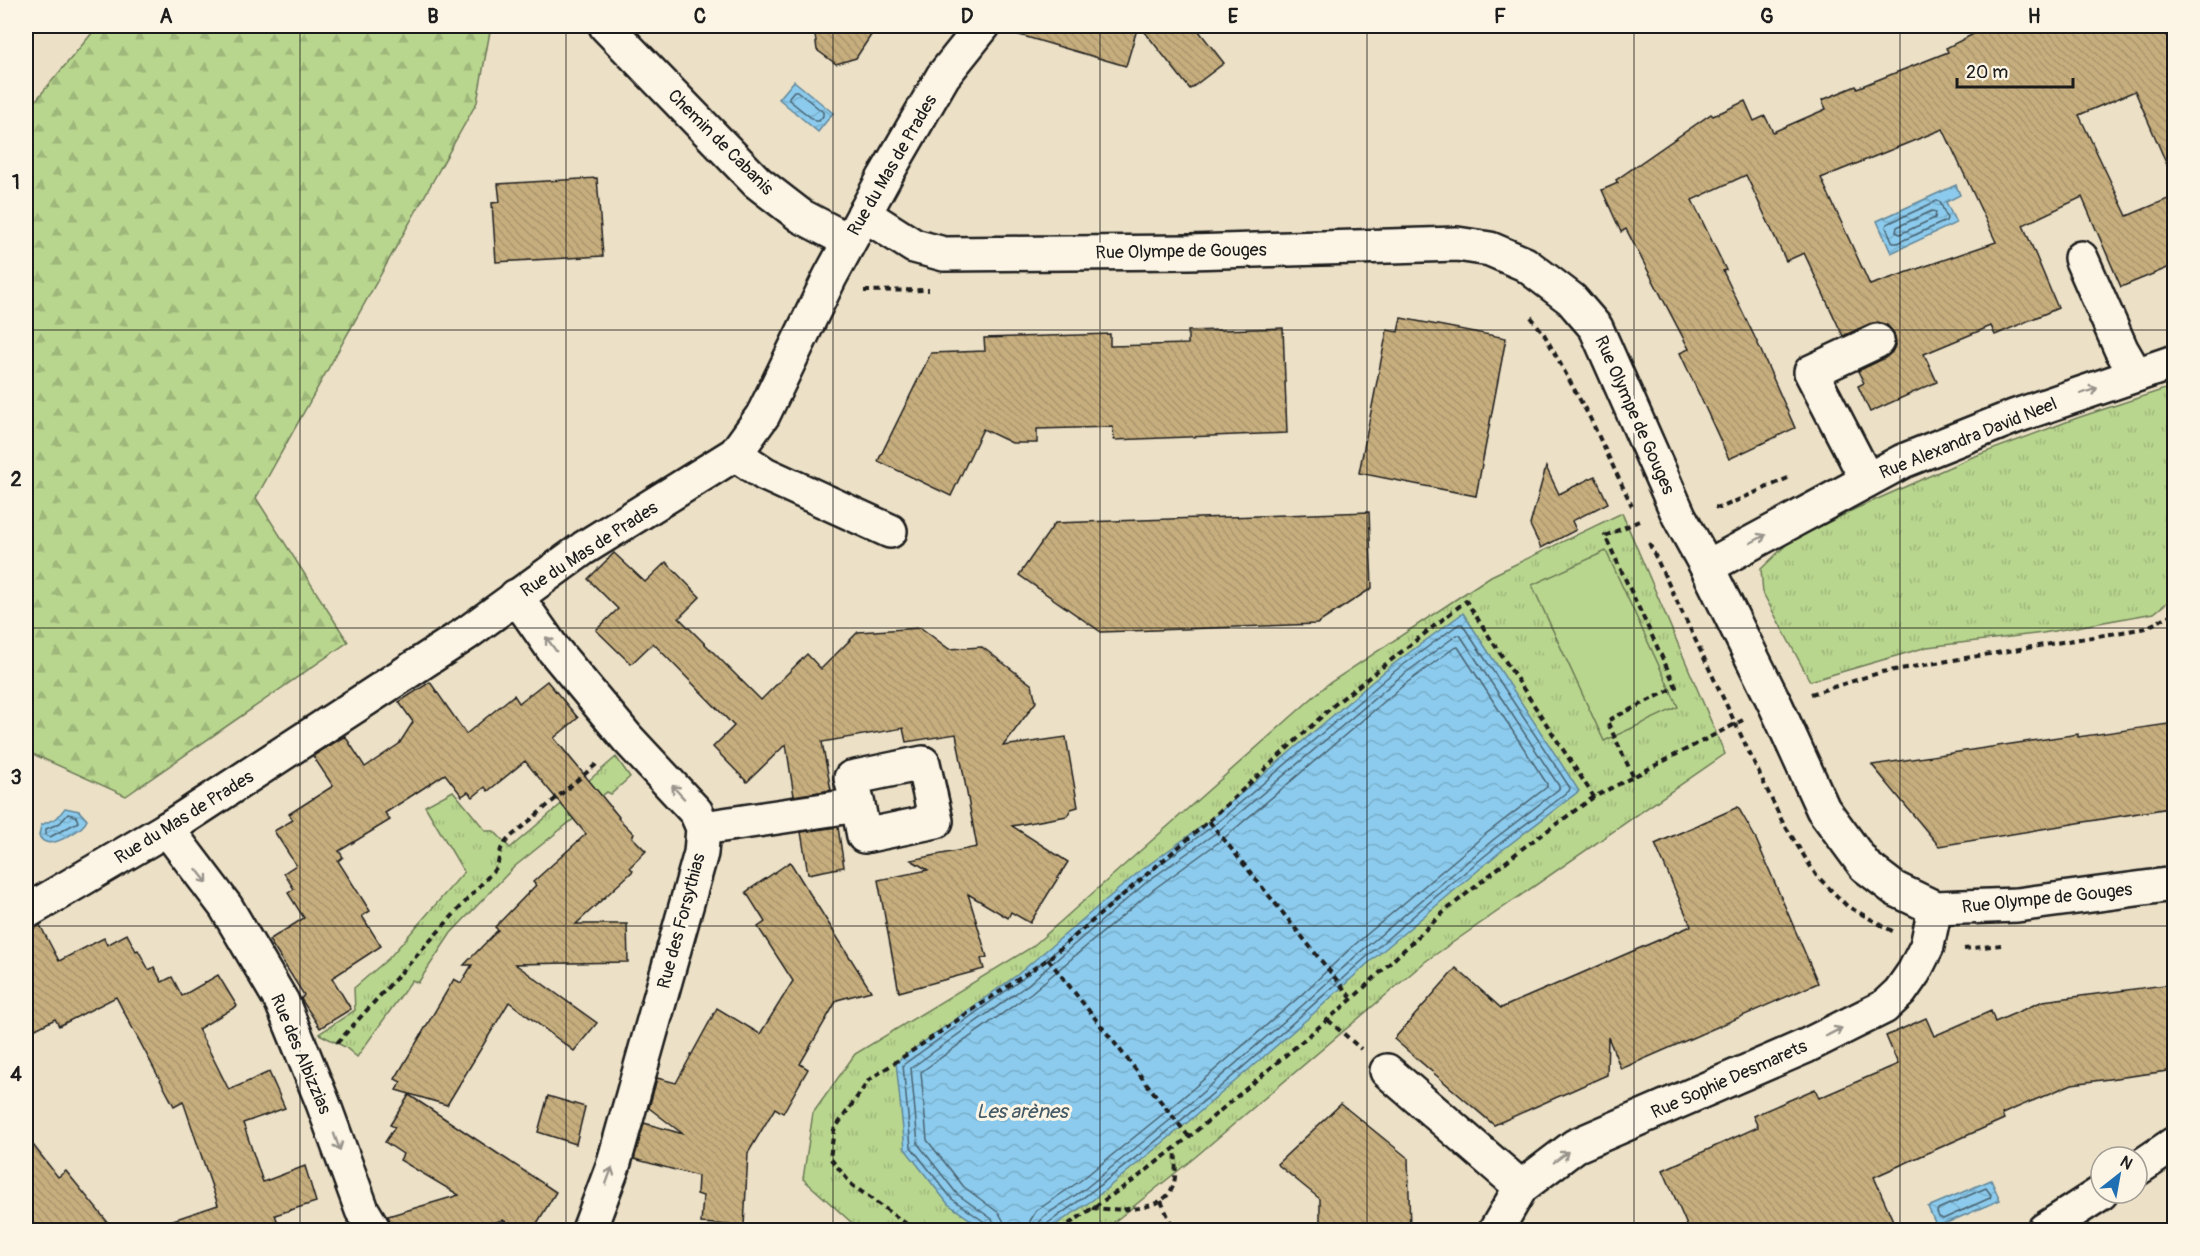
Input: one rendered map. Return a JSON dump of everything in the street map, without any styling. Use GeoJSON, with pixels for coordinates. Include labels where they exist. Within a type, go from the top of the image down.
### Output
{"type":"FeatureCollection","features":[{"type":"Feature","properties":{"kind":"street","name":"Chemin de Cabanis"},"geometry":{"type":"LineString","coordinates":[[606,26],[757,182],[801,216],[857,228]]}},
{"type":"Feature","properties":{"kind":"street","name":"Rue du Mas de Prades"},"geometry":{"type":"LineString","coordinates":[[26,912],[167,829],[467,633],[584,548],[735,454],[763,415],[857,228],[943,76],[983,26]]}},
{"type":"Feature","properties":{"kind":"street","name":"Rue Olympe de Gouges"},"geometry":{"type":"LineString","coordinates":[[857,228],[944,254],[1190,252],[1457,244],[1476,245],[1525,264],[1571,298],[1596,328],[1679,516],[1707,567],[1829,818],[1865,866],[1895,889],[1935,908],[2017,905],[2175,884]]}},
{"type":"Feature","properties":{"kind":"street"},"geometry":{"type":"LineString","coordinates":[[2081,258],[2121,349],[2136,375]]}},
{"type":"Feature","properties":{"kind":"street"},"geometry":{"type":"LineString","coordinates":[[1867,480],[1811,372],[1877,341]]}},
{"type":"Feature","properties":{"kind":"street","name":"Rue Alexandra David Neel"},"geometry":{"type":"LineString","coordinates":[[1707,567],[1903,461],[2016,416],[2175,362]]}},
{"type":"Feature","properties":{"kind":"street"},"geometry":{"type":"LineString","coordinates":[[735,454],[765,474],[890,531]]}},
{"type":"Feature","properties":{"kind":"street","name":"Rue des Forsythias"},"geometry":{"type":"LineString","coordinates":[[516,596],[554,649],[627,738],[696,812],[703,828],[702,853],[613,1166],[589,1230]]}},
{"type":"Feature","properties":{"kind":"street"},"geometry":{"type":"LineString","coordinates":[[703,828],[858,805]]}},
{"type":"Feature","properties":{"kind":"street","name":"Rue des Albizzias"},"geometry":{"type":"LineString","coordinates":[[167,829],[226,907],[282,1002],[362,1210],[374,1230]]}},
{"type":"Feature","properties":{"kind":"street","name":"Rue Sophie Desmarets"},"geometry":{"type":"LineString","coordinates":[[1496,1230],[1521,1187],[1575,1146],[1806,1046],[1884,1007],[1900,992],[1914,972],[1927,946],[1935,908]]}},
{"type":"Feature","properties":{"kind":"street"},"geometry":{"type":"LineString","coordinates":[[1387,1071],[1521,1187]]}},
{"type":"Feature","properties":{"kind":"street"},"geometry":{"type":"LineString","coordinates":[[2149,1161],[2175,1144]]}},
{"type":"Feature","properties":{"kind":"street"},"geometry":{"type":"LineString","coordinates":[[2044,1230],[2089,1201]]}},
{"type":"Feature","properties":{"kind":"path"},"geometry":{"type":"LineString","coordinates":[[858,292],[930,290]]}},
{"type":"Feature","properties":{"kind":"path"},"geometry":{"type":"LineString","coordinates":[[1526,310],[1544,334],[1590,418],[1639,521],[1605,536],[1676,687],[1607,721],[1633,776]]}},
{"type":"Feature","properties":{"kind":"path"},"geometry":{"type":"LineString","coordinates":[[1649,543],[1782,821],[1816,875],[1847,906],[1885,928],[1927,946],[1970,949],[2004,945]]}},
{"type":"Feature","properties":{"kind":"path"},"geometry":{"type":"LineString","coordinates":[[915,1230],[852,1185],[830,1158],[834,1130],[869,1080],[1048,959],[1209,821],[1334,705],[1466,601],[1594,797]]}},
{"type":"Feature","properties":{"kind":"path"},"geometry":{"type":"LineString","coordinates":[[1810,694],[1882,672],[2145,628],[2175,613]]}},
{"type":"Feature","properties":{"kind":"path"},"geometry":{"type":"LineString","coordinates":[[1060,1230],[1189,1137],[1352,999],[1444,912],[1523,848],[1594,797],[1752,716]]}},
{"type":"Feature","properties":{"kind":"path"},"geometry":{"type":"LineString","coordinates":[[310,1072],[497,867],[501,849],[508,839],[627,738]]}},
{"type":"Feature","properties":{"kind":"path"},"geometry":{"type":"LineString","coordinates":[[1209,821],[1352,999]]}},
{"type":"Feature","properties":{"kind":"path"},"geometry":{"type":"LineString","coordinates":[[1048,959],[1189,1137]]}},
{"type":"Feature","properties":{"kind":"path"},"geometry":{"type":"LineString","coordinates":[[1328,1020],[1387,1071]]}},
{"type":"Feature","properties":{"kind":"path"},"geometry":{"type":"LineString","coordinates":[[1092,1208],[1120,1210],[1143,1207],[1161,1201],[1173,1186],[1176,1147]]}},
{"type":"Feature","properties":{"kind":"path"},"geometry":{"type":"LineString","coordinates":[[1161,1201],[1174,1230]]}},
{"type":"Feature","properties":{"kind":"green space"},"geometry":{"type":"Polygon","coordinates":[[[98,26],[491,26],[477,102],[256,498],[348,642],[126,796],[26,751],[26,112],[98,26]]]}},
{"type":"Feature","properties":{"kind":"green space"},"geometry":{"type":"Polygon","coordinates":[[[2174,386],[2174,597],[2154,613],[2043,633],[1927,647],[1810,681],[1763,593],[1761,569],[1789,542],[1855,509],[1970,458],[2077,418],[2174,386]]]}},
{"type":"Feature","properties":{"kind":"green space","name":"Les arènes"},"geometry":{"type":"Polygon","coordinates":[[[1622,513],[1725,754],[1426,961],[1194,1158],[1104,1230],[860,1230],[803,1179],[813,1113],[855,1054],[1032,947],[1328,684],[1491,576],[1622,513]]]}},
{"type":"Feature","properties":{"kind":"green space"},"geometry":{"type":"Polygon","coordinates":[[[1606,551],[1678,707],[1604,741],[1532,585],[1606,551]]]}},
{"type":"Feature","properties":{"kind":"green space"},"geometry":{"type":"Polygon","coordinates":[[[616,757],[630,777],[611,794],[607,792],[514,867],[451,933],[418,983],[412,980],[357,1057],[345,1047],[319,1034],[355,1010],[354,988],[389,958],[464,872],[425,806],[453,791],[486,831],[494,831],[510,848],[616,757]]]}},
{"type":"Feature","properties":{"kind":"water"},"geometry":{"type":"Polygon","coordinates":[[[794,81],[833,113],[818,132],[779,99],[794,81]]]}},
{"type":"Feature","properties":{"kind":"water"},"geometry":{"type":"Polygon","coordinates":[[[1956,185],[1960,195],[1946,202],[1956,223],[1891,253],[1877,221],[1956,185]]]}},
{"type":"Feature","properties":{"kind":"water","name":"Les arènes"},"geometry":{"type":"Polygon","coordinates":[[[1463,613],[1579,791],[1501,851],[1366,965],[1188,1122],[1094,1199],[1048,1230],[985,1230],[948,1204],[905,1149],[896,1062],[1017,975],[1140,871],[1209,821],[1391,666],[1463,613]]]}},
{"type":"Feature","properties":{"kind":"water"},"geometry":{"type":"Polygon","coordinates":[[[65,808],[79,811],[87,820],[85,824],[56,842],[46,842],[39,836],[41,825],[57,818],[65,808]]]}},
{"type":"Feature","properties":{"kind":"water"},"geometry":{"type":"Polygon","coordinates":[[[1991,1180],[2000,1200],[1937,1227],[1928,1207],[1991,1180]]]}},
{"type":"Feature","properties":{"kind":"building"},"geometry":{"type":"Polygon","coordinates":[[[814,26],[877,26],[856,58],[836,64],[817,50],[814,26]]]}},
{"type":"Feature","properties":{"kind":"building"},"geometry":{"type":"Polygon","coordinates":[[[1018,26],[1138,26],[1126,66],[1016,34],[1018,26]]]}},
{"type":"Feature","properties":{"kind":"building"},"geometry":{"type":"Polygon","coordinates":[[[1140,26],[1195,26],[1224,63],[1190,89],[1140,26]]]}},
{"type":"Feature","properties":{"kind":"building"},"geometry":{"type":"Polygon","coordinates":[[[1989,26],[2162,26],[2175,53],[2175,183],[2135,91],[2079,115],[2127,216],[2175,196],[2175,265],[2121,287],[2082,197],[2023,225],[2058,308],[1995,335],[1991,326],[1924,354],[1937,382],[1870,412],[1858,386],[1864,383],[1858,371],[1885,358],[1892,352],[1896,343],[1894,333],[1887,325],[1878,322],[1843,336],[1804,253],[1786,261],[1746,175],[1692,200],[1726,270],[1723,271],[1795,428],[1729,459],[1680,353],[1689,349],[1626,229],[1621,232],[1602,190],[1618,183],[1616,180],[1711,114],[1713,116],[1745,101],[1754,121],[1765,116],[1773,132],[1826,109],[1822,100],[1948,52],[1946,48],[1989,26]],[[1943,129],[1821,178],[1870,285],[1996,242],[1943,129]]]}},
{"type":"Feature","properties":{"kind":"building"},"geometry":{"type":"Polygon","coordinates":[[[597,178],[603,256],[496,262],[492,203],[500,202],[498,184],[597,178]]]}},
{"type":"Feature","properties":{"kind":"building"},"geometry":{"type":"Polygon","coordinates":[[[1401,318],[1506,338],[1476,496],[1359,473],[1387,330],[1398,332],[1401,318]]]}},
{"type":"Feature","properties":{"kind":"building"},"geometry":{"type":"Polygon","coordinates":[[[1283,328],[1287,433],[1114,440],[1113,427],[1037,429],[1037,443],[1012,443],[983,429],[951,496],[878,461],[931,353],[985,351],[984,338],[1110,334],[1110,346],[1188,344],[1188,331],[1283,328]]]}},
{"type":"Feature","properties":{"kind":"building"},"geometry":{"type":"Polygon","coordinates":[[[1546,467],[1559,494],[1595,476],[1608,503],[1572,521],[1576,530],[1541,548],[1530,525],[1546,467]]]}},
{"type":"Feature","properties":{"kind":"building"},"geometry":{"type":"Polygon","coordinates":[[[1369,512],[1372,588],[1317,624],[1101,632],[1019,575],[1055,523],[1369,512]]]}},
{"type":"Feature","properties":{"kind":"building"},"geometry":{"type":"Polygon","coordinates":[[[614,553],[645,582],[666,562],[700,597],[679,618],[761,700],[807,654],[821,669],[858,632],[921,628],[949,649],[982,647],[1032,685],[1036,702],[1003,746],[1066,737],[1078,807],[1071,809],[1067,816],[1012,826],[1068,862],[1030,923],[1011,912],[1008,918],[968,894],[987,957],[981,959],[984,969],[899,992],[878,880],[928,870],[911,860],[977,847],[956,734],[906,742],[903,728],[822,742],[831,790],[794,796],[786,744],[747,782],[713,747],[734,726],[653,643],[631,664],[596,630],[618,609],[588,579],[614,553]]]}},
{"type":"Feature","properties":{"kind":"building"},"geometry":{"type":"Polygon","coordinates":[[[547,681],[578,718],[554,738],[618,818],[634,834],[632,837],[646,851],[630,867],[633,871],[576,924],[627,924],[628,962],[515,964],[597,1023],[574,1051],[509,1002],[447,1105],[396,1090],[401,1082],[395,1079],[454,979],[461,983],[472,965],[464,965],[498,930],[495,927],[536,885],[533,882],[586,834],[525,761],[488,791],[485,787],[473,797],[468,792],[462,796],[445,774],[385,813],[390,820],[339,851],[343,857],[338,861],[370,911],[362,916],[381,946],[332,978],[351,1009],[320,1028],[301,999],[304,995],[269,940],[304,918],[288,893],[294,889],[284,873],[296,865],[274,831],[293,820],[289,814],[333,786],[313,756],[345,736],[365,767],[399,744],[413,722],[399,702],[430,682],[466,734],[514,695],[519,703],[547,681]]]}},
{"type":"Feature","properties":{"kind":"building"},"geometry":{"type":"Polygon","coordinates":[[[2175,723],[2175,807],[1939,846],[1872,765],[2078,734],[2078,737],[2175,723]]]}},
{"type":"Feature","properties":{"kind":"building"},"geometry":{"type":"Polygon","coordinates":[[[1738,807],[1755,837],[1818,983],[1621,1069],[1608,1037],[1607,1075],[1494,1125],[1394,1039],[1456,968],[1501,1008],[1691,926],[1655,844],[1738,807]]]}},
{"type":"Feature","properties":{"kind":"building"},"geometry":{"type":"Polygon","coordinates":[[[838,827],[844,867],[808,874],[801,832],[838,827]]]}},
{"type":"Feature","properties":{"kind":"building"},"geometry":{"type":"Polygon","coordinates":[[[790,862],[871,991],[837,1000],[800,1064],[808,1069],[783,1113],[775,1108],[748,1153],[744,1226],[701,1223],[703,1196],[697,1194],[698,1176],[634,1159],[644,1123],[683,1134],[649,1108],[657,1078],[676,1083],[717,1008],[760,1034],[793,981],[758,927],[765,922],[746,892],[790,862]]]}},
{"type":"Feature","properties":{"kind":"building"},"geometry":{"type":"Polygon","coordinates":[[[40,925],[59,961],[104,938],[107,945],[127,934],[149,970],[154,967],[162,982],[172,977],[182,996],[218,975],[237,1006],[198,1029],[229,1090],[269,1072],[285,1108],[243,1123],[263,1182],[305,1166],[316,1202],[275,1215],[281,1230],[159,1230],[158,1225],[218,1205],[183,1101],[174,1106],[116,997],[59,1026],[55,1019],[26,1034],[26,931],[40,925]]]}},
{"type":"Feature","properties":{"kind":"building"},"geometry":{"type":"Polygon","coordinates":[[[2172,984],[2175,1006],[2175,1070],[2072,1084],[2002,1114],[2004,1119],[1874,1177],[1897,1230],[1689,1230],[1663,1170],[1758,1127],[1753,1116],[1815,1089],[1819,1098],[1898,1064],[1886,1036],[1926,1018],[1934,1036],[1991,1011],[1995,1022],[2043,1001],[2172,984]]]}},
{"type":"Feature","properties":{"kind":"building"},"geometry":{"type":"Polygon","coordinates":[[[409,1095],[556,1192],[533,1230],[520,1230],[503,1220],[467,1230],[393,1230],[388,1216],[459,1195],[400,1160],[403,1154],[385,1142],[395,1127],[390,1125],[409,1095]]]}},
{"type":"Feature","properties":{"kind":"building"},"geometry":{"type":"Polygon","coordinates":[[[548,1096],[585,1107],[576,1144],[538,1132],[548,1096]]]}},
{"type":"Feature","properties":{"kind":"building"},"geometry":{"type":"Polygon","coordinates":[[[1341,1104],[1408,1158],[1410,1230],[1320,1230],[1320,1199],[1277,1164],[1341,1104]]]}},
{"type":"Feature","properties":{"kind":"building"},"geometry":{"type":"Polygon","coordinates":[[[26,1136],[58,1177],[66,1171],[114,1230],[26,1230],[26,1136]]]}}]}
